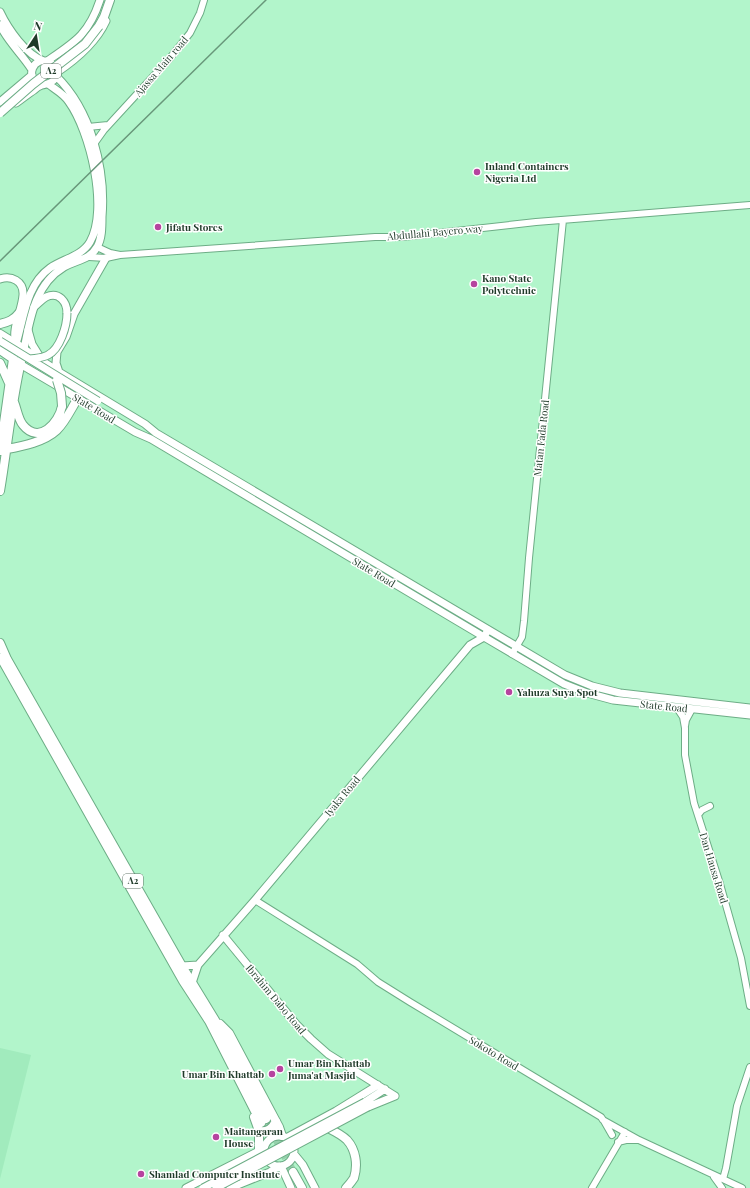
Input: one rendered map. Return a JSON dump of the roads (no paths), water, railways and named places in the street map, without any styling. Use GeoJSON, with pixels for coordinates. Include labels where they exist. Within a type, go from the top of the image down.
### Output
{"type":"FeatureCollection","features":[{"type":"Feature","properties":{"kind":"highway","name":"A2"},"geometry":{"type":"LineString","coordinates":[[0,113],[33,84],[85,44],[97,25],[105,0]]}},
{"type":"Feature","properties":{"kind":"highway","name":"A2"},"geometry":{"type":"LineString","coordinates":[[0,107],[39,74],[73,50],[104,17],[110,0]]}},
{"type":"Feature","properties":{"kind":"highway"},"geometry":{"type":"LineString","coordinates":[[0,324],[9,322],[19,313]]}},
{"type":"Feature","properties":{"kind":"highway"},"geometry":{"type":"LineString","coordinates":[[0,334],[24,349],[3,450]]}},
{"type":"Feature","properties":{"kind":"highway"},"geometry":{"type":"LineString","coordinates":[[0,491],[9,384],[16,344]]}},
{"type":"Feature","properties":{"kind":"highway"},"geometry":{"type":"LineString","coordinates":[[0,350],[20,364]]}},
{"type":"Feature","properties":{"kind":"highway"},"geometry":{"type":"LineString","coordinates":[[0,363],[9,384]]}},
{"type":"Feature","properties":{"kind":"highway"},"geometry":{"type":"LineString","coordinates":[[14,400],[20,421],[26,428],[34,432],[46,431],[57,421],[62,406],[58,376]]}},
{"type":"Feature","properties":{"kind":"highway"},"geometry":{"type":"LineString","coordinates":[[3,450],[34,442],[49,436],[57,430],[66,419],[78,398]]}},
{"type":"Feature","properties":{"kind":"highway","name":"A2"},"geometry":{"type":"LineString","coordinates":[[0,643],[7,659],[192,983],[264,1121]]}},
{"type":"Feature","properties":{"kind":"highway","name":"A2"},"geometry":{"type":"LineString","coordinates":[[0,655],[126,882],[183,981],[212,1021]]}},
{"type":"Feature","properties":{"kind":"highway"},"geometry":{"type":"LineString","coordinates":[[261,1150],[259,1131],[252,1114],[217,1046],[210,1028],[212,1021],[229,1033],[284,1137]]}},
{"type":"Feature","properties":{"kind":"highway"},"geometry":{"type":"LineString","coordinates":[[259,1131],[264,1132],[268,1130],[273,1127],[276,1121]]}},
{"type":"Feature","properties":{"kind":"highway"},"geometry":{"type":"LineString","coordinates":[[328,1128],[347,1140],[354,1151],[356,1162],[353,1179],[346,1188]]}},
{"type":"Feature","properties":{"kind":"highway"},"geometry":{"type":"LineString","coordinates":[[296,1188],[290,1173],[302,1188]]}},
{"type":"Feature","properties":{"kind":"main road","name":"A2"},"geometry":{"type":"LineString","coordinates":[[46,61],[83,34],[94,17],[100,0]]}},
{"type":"Feature","properties":{"kind":"main road","name":"A2"},"geometry":{"type":"LineString","coordinates":[[56,75],[83,52],[98,36],[107,19],[114,0]]}},
{"type":"Feature","properties":{"kind":"main road"},"geometry":{"type":"LineString","coordinates":[[0,12],[12,33],[30,52],[36,57],[54,66],[56,75],[73,99],[88,127],[94,144],[103,212],[100,239],[97,247],[89,256],[64,267],[55,273],[43,287],[36,300],[24,349]]}},
{"type":"Feature","properties":{"kind":"main road"},"geometry":{"type":"LineString","coordinates":[[0,25],[10,41],[27,62],[35,82],[45,85],[62,94],[69,101],[85,135],[95,169],[98,174],[98,204],[93,236],[85,249],[49,268],[38,280],[31,291],[24,309],[16,344]]}},
{"type":"Feature","properties":{"kind":"main road"},"geometry":{"type":"LineString","coordinates":[[32,73],[35,64],[46,61]]}},
{"type":"Feature","properties":{"kind":"main road","name":"A2"},"geometry":{"type":"LineString","coordinates":[[0,102],[32,73]]}},
{"type":"Feature","properties":{"kind":"main road"},"geometry":{"type":"LineString","coordinates":[[45,85],[54,80],[56,75]]}},
{"type":"Feature","properties":{"kind":"main road","name":"A2"},"geometry":{"type":"LineString","coordinates":[[0,117],[32,91],[45,85]]}},
{"type":"Feature","properties":{"kind":"main road"},"geometry":{"type":"LineString","coordinates":[[58,376],[56,363],[57,352],[66,337],[74,314],[106,258]]}},
{"type":"Feature","properties":{"kind":"main road"},"geometry":{"type":"LineString","coordinates":[[3,278],[14,278],[23,289],[15,336],[16,344]]}},
{"type":"Feature","properties":{"kind":"main road"},"geometry":{"type":"LineString","coordinates":[[30,359],[44,357],[53,351],[64,333],[67,318],[64,301],[58,296],[46,297],[34,307]]}},
{"type":"Feature","properties":{"kind":"main road"},"geometry":{"type":"LineString","coordinates":[[28,330],[34,348],[45,363]]}},
{"type":"Feature","properties":{"kind":"main road"},"geometry":{"type":"LineString","coordinates":[[0,340],[97,402],[156,433]]}},
{"type":"Feature","properties":{"kind":"main road"},"geometry":{"type":"LineString","coordinates":[[0,346],[58,376],[151,439]]}},
{"type":"Feature","properties":{"kind":"main road","name":"State Road"},"geometry":{"type":"LineString","coordinates":[[24,349],[45,363],[58,376],[145,424],[156,433],[307,522],[477,628],[484,637],[564,684],[587,693],[613,700],[750,716]]}},
{"type":"Feature","properties":{"kind":"main road","name":"State Road"},"geometry":{"type":"LineString","coordinates":[[20,364],[135,432],[151,439],[477,628],[488,630],[565,675],[605,690],[635,695],[750,708]]}},
{"type":"Feature","properties":{"kind":"main road"},"geometry":{"type":"LineString","coordinates":[[470,645],[477,628]]}},
{"type":"Feature","properties":{"kind":"main road"},"geometry":{"type":"LineString","coordinates":[[484,637],[488,630]]}},
{"type":"Feature","properties":{"kind":"main road","name":"Iyaka Road"},"geometry":{"type":"LineString","coordinates":[[198,965],[255,900],[470,645],[484,637]]}},
{"type":"Feature","properties":{"kind":"main road","name":"Ibrahim Dabo Road"},"geometry":{"type":"LineString","coordinates":[[223,935],[301,1029],[328,1054],[395,1096],[367,1104]]}},
{"type":"Feature","properties":{"kind":"main road"},"geometry":{"type":"LineString","coordinates":[[182,966],[198,965],[192,983]]}},
{"type":"Feature","properties":{"kind":"main road"},"geometry":{"type":"LineString","coordinates":[[216,1188],[328,1128],[367,1104],[382,1087]]}},
{"type":"Feature","properties":{"kind":"main road"},"geometry":{"type":"LineString","coordinates":[[284,1137],[382,1087]]}},
{"type":"Feature","properties":{"kind":"main road"},"geometry":{"type":"LineString","coordinates":[[203,1188],[367,1104]]}},
{"type":"Feature","properties":{"kind":"main road"},"geometry":{"type":"LineString","coordinates":[[186,1188],[261,1150],[270,1138],[276,1136],[284,1137],[292,1143],[294,1154],[291,1161],[270,1172],[230,1188]]}},
{"type":"Feature","properties":{"kind":"main road"},"geometry":{"type":"LineString","coordinates":[[261,1150],[269,1163],[274,1166],[280,1166]]}},
{"type":"Feature","properties":{"kind":"main road"},"geometry":{"type":"LineString","coordinates":[[294,1154],[304,1165],[315,1188]]}},
{"type":"Feature","properties":{"kind":"main road"},"geometry":{"type":"LineString","coordinates":[[280,1166],[291,1188]]}},
{"type":"Feature","properties":{"kind":"street","name":"Ajassa Main road"},"geometry":{"type":"LineString","coordinates":[[94,144],[108,125],[170,58],[190,33],[204,0]]}},
{"type":"Feature","properties":{"kind":"street"},"geometry":{"type":"LineString","coordinates":[[88,127],[108,125]]}},
{"type":"Feature","properties":{"kind":"street","name":"Abdullahi Bayero way"},"geometry":{"type":"LineString","coordinates":[[120,255],[375,237],[402,237],[563,220],[750,205]]}},
{"type":"Feature","properties":{"kind":"street","name":"Matan Fada Road"},"geometry":{"type":"LineString","coordinates":[[512,654],[522,637],[524,621],[563,220]]}},
{"type":"Feature","properties":{"kind":"street"},"geometry":{"type":"LineString","coordinates":[[97,247],[120,255]]}},
{"type":"Feature","properties":{"kind":"street"},"geometry":{"type":"LineString","coordinates":[[89,256],[106,258],[120,255]]}},
{"type":"Feature","properties":{"kind":"street","name":"Dan Hausa Road"},"geometry":{"type":"LineString","coordinates":[[677,708],[683,717],[685,755],[698,815],[741,958],[750,1006]]}},
{"type":"Feature","properties":{"kind":"street","name":"Dan Hausa Road"},"geometry":{"type":"LineString","coordinates":[[684,728],[686,720],[692,709]]}},
{"type":"Feature","properties":{"kind":"street"},"geometry":{"type":"LineString","coordinates":[[698,815],[702,810],[710,806]]}},
{"type":"Feature","properties":{"kind":"street","name":"Sokoto Road"},"geometry":{"type":"LineString","coordinates":[[255,900],[357,964],[378,982],[601,1117],[603,1120],[639,1140],[742,1188]]}},
{"type":"Feature","properties":{"kind":"street"},"geometry":{"type":"LineString","coordinates":[[723,1180],[737,1106],[750,1067]]}},
{"type":"Feature","properties":{"kind":"street"},"geometry":{"type":"LineString","coordinates":[[603,1120],[612,1135]]}},
{"type":"Feature","properties":{"kind":"street"},"geometry":{"type":"LineString","coordinates":[[592,1188],[625,1132]]}},
{"type":"Feature","properties":{"kind":"street"},"geometry":{"type":"LineString","coordinates":[[618,1142],[626,1140],[639,1140]]}},
{"type":"Feature","properties":{"kind":"street"},"geometry":{"type":"LineString","coordinates":[[726,1168],[730,1183]]}},
{"type":"Feature","properties":{"kind":"street"},"geometry":{"type":"LineString","coordinates":[[714,1175],[722,1188]]}},
{"type":"Feature","properties":{"kind":"tunnel"},"geometry":{"type":"LineString","coordinates":[[266,1119],[293,1172]]}},
{"type":"Feature","properties":{"kind":"railway"},"geometry":{"type":"LineString","coordinates":[[0,261],[266,0]]}},
{"type":"Feature","properties":{"kind":"place","name":"Inland Containers Nigeria Ltd"},"geometry":{"type":"Point","coordinates":[477,172]}},
{"type":"Feature","properties":{"kind":"place","name":"Jifatu Stores"},"geometry":{"type":"Point","coordinates":[158,227]}},
{"type":"Feature","properties":{"kind":"place","name":"Kano State Polytechnic"},"geometry":{"type":"Point","coordinates":[474,284]}},
{"type":"Feature","properties":{"kind":"place","name":"Yahuza Suya Spot"},"geometry":{"type":"Point","coordinates":[509,692]}},
{"type":"Feature","properties":{"kind":"place","name":"Umar Bin Khattab Juma'at Masjid"},"geometry":{"type":"Point","coordinates":[280,1069]}},
{"type":"Feature","properties":{"kind":"place","name":"Umar Bin Khattab"},"geometry":{"type":"Point","coordinates":[272,1074]}},
{"type":"Feature","properties":{"kind":"place","name":"Maitangaran House"},"geometry":{"type":"Point","coordinates":[216,1137]}},
{"type":"Feature","properties":{"kind":"place","name":"Shamlad Computer Institute"},"geometry":{"type":"Point","coordinates":[141,1174]}}]}
